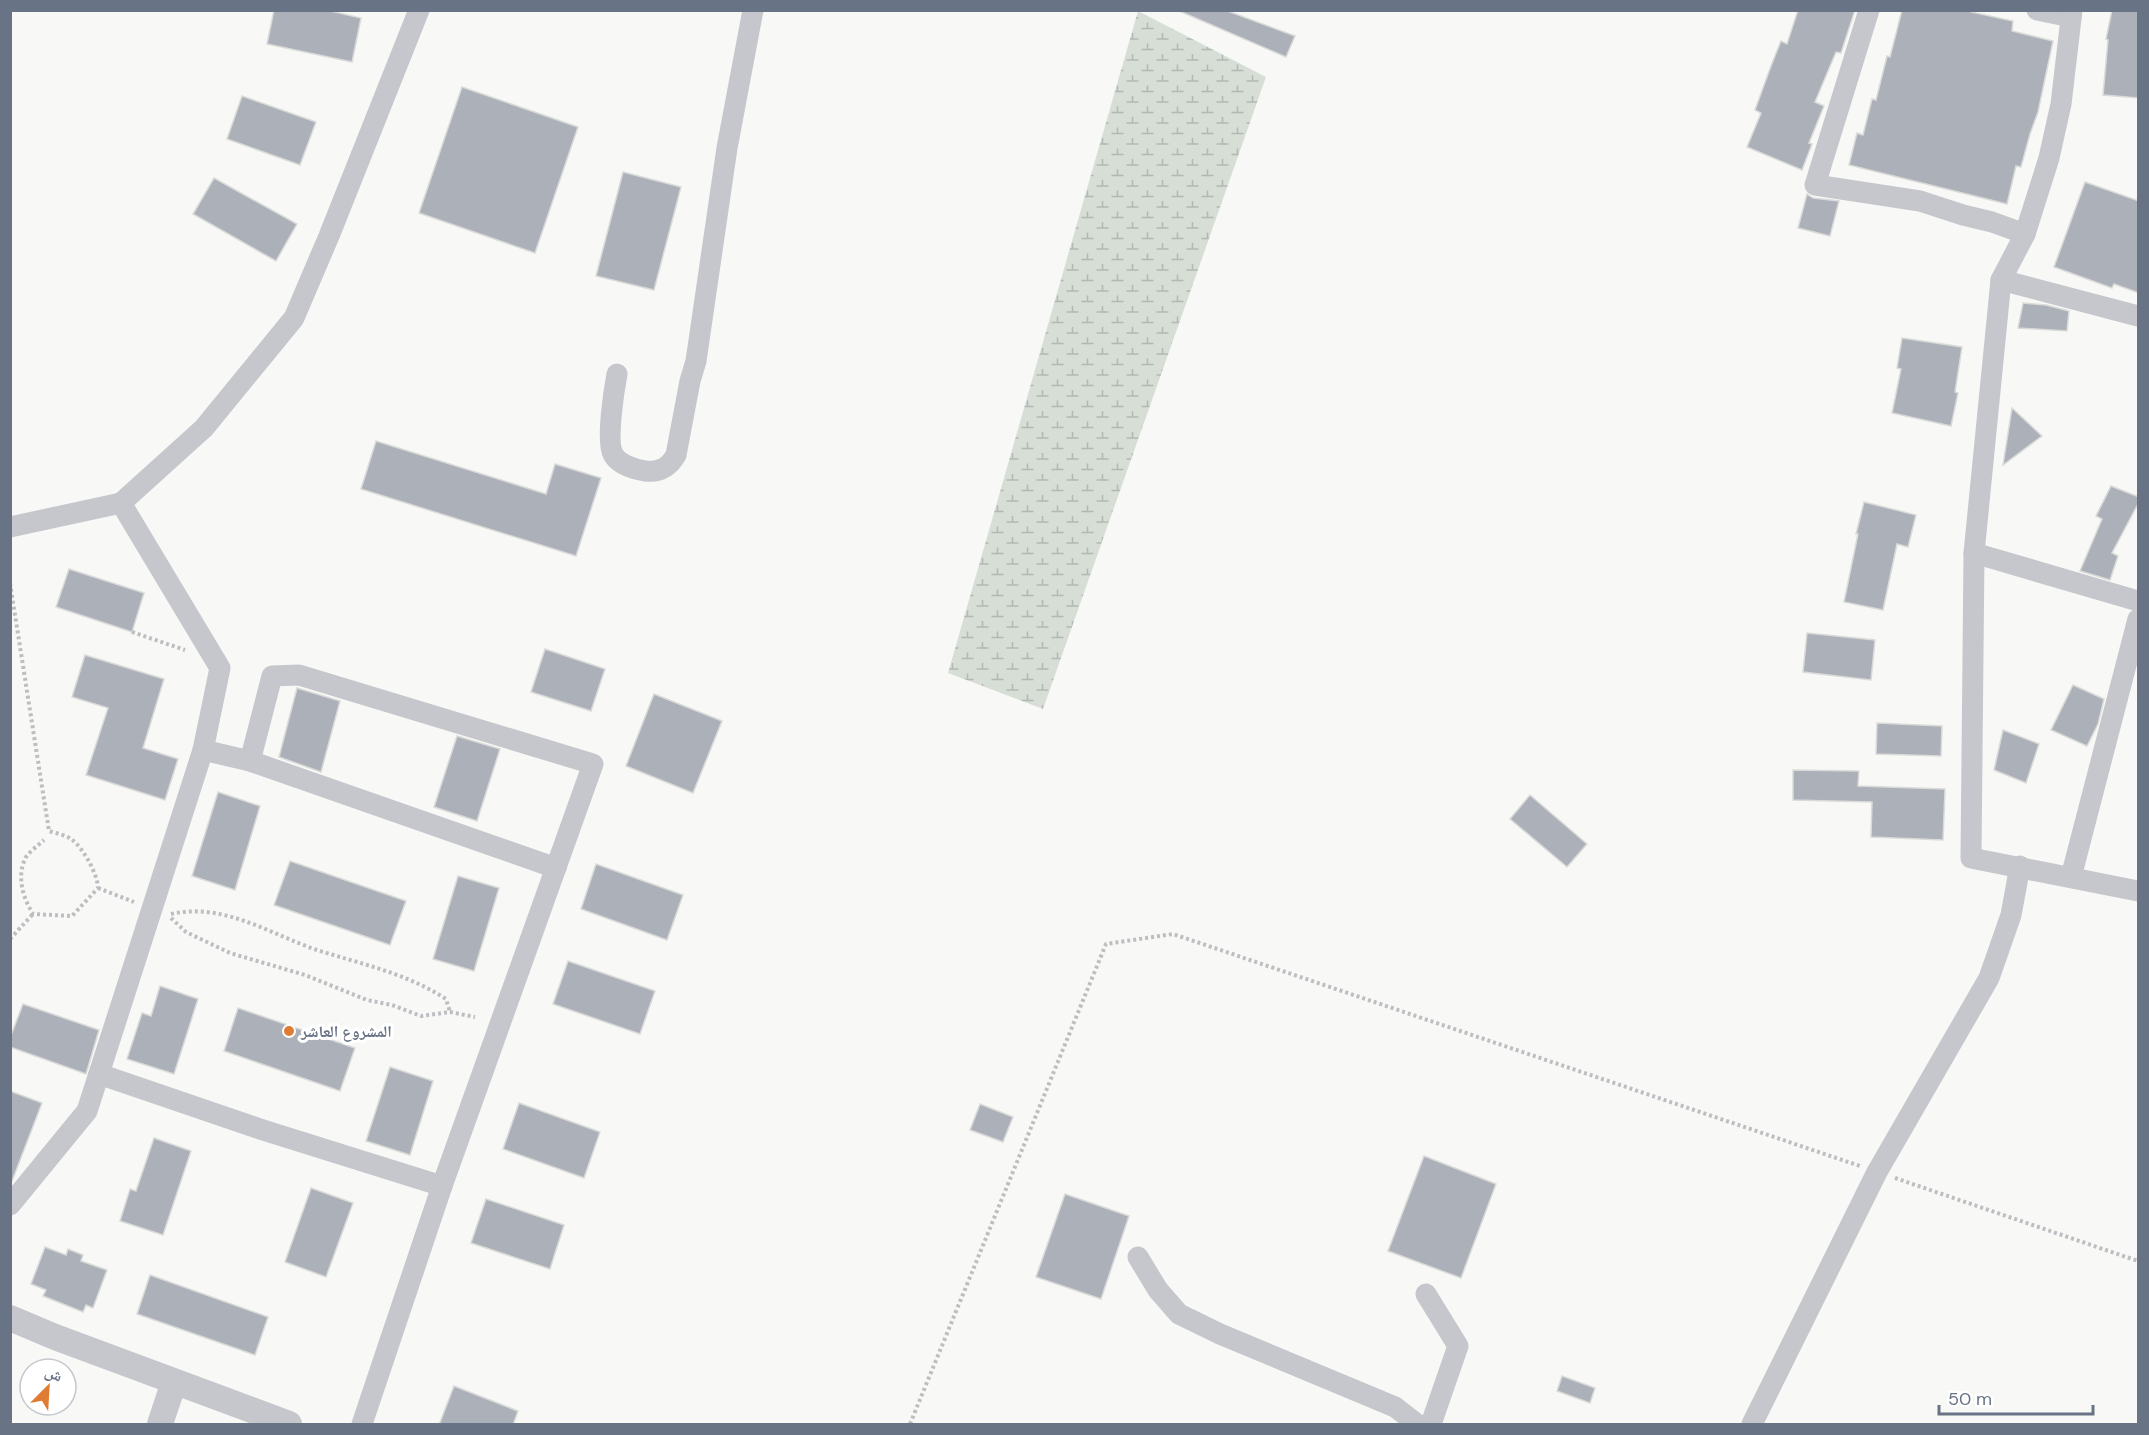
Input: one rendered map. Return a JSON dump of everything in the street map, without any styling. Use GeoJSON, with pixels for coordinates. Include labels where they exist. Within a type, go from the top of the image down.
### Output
{"type":"FeatureCollection","features":[{"type":"Feature","properties":{"kind":"street"},"geometry":{"type":"LineString","coordinates":[[10,527],[121,503],[204,428],[294,318],[419,10]]}},
{"type":"Feature","properties":{"kind":"street"},"geometry":{"type":"LineString","coordinates":[[617,374],[610,441],[612,454],[619,461],[633,468],[648,471],[661,470],[670,465],[676,455],[696,361],[727,148],[753,10]]}},
{"type":"Feature","properties":{"kind":"street"},"geometry":{"type":"LineString","coordinates":[[1869,10],[1815,185],[1920,201],[2025,234]]}},
{"type":"Feature","properties":{"kind":"street"},"geometry":{"type":"LineString","coordinates":[[2037,10],[2072,14],[2061,104],[2049,158],[2025,234],[2001,280],[1974,553],[1971,858],[2139,891]]}},
{"type":"Feature","properties":{"kind":"street"},"geometry":{"type":"LineString","coordinates":[[2001,280],[2139,316]]}},
{"type":"Feature","properties":{"kind":"street"},"geometry":{"type":"LineString","coordinates":[[10,1206],[87,1111],[203,750],[220,668],[121,503]]}},
{"type":"Feature","properties":{"kind":"street"},"geometry":{"type":"LineString","coordinates":[[1974,553],[2139,601]]}},
{"type":"Feature","properties":{"kind":"street"},"geometry":{"type":"LineString","coordinates":[[2071,877],[2139,619]]}},
{"type":"Feature","properties":{"kind":"street"},"geometry":{"type":"LineString","coordinates":[[250,761],[272,676],[299,675],[593,764],[442,1186],[362,1425]]}},
{"type":"Feature","properties":{"kind":"street"},"geometry":{"type":"LineString","coordinates":[[203,750],[250,761],[556,868]]}},
{"type":"Feature","properties":{"kind":"street"},"geometry":{"type":"LineString","coordinates":[[1752,1425],[1878,1172],[1989,978],[2011,915],[2020,866]]}},
{"type":"Feature","properties":{"kind":"street"},"geometry":{"type":"LineString","coordinates":[[99,1074],[263,1130],[442,1186]]}},
{"type":"Feature","properties":{"kind":"street"},"geometry":{"type":"LineString","coordinates":[[1138,1257],[1158,1290],[1179,1314],[1220,1334],[1395,1407],[1417,1425]]}},
{"type":"Feature","properties":{"kind":"street"},"geometry":{"type":"LineString","coordinates":[[1426,1294],[1458,1346],[1431,1425]]}},
{"type":"Feature","properties":{"kind":"street"},"geometry":{"type":"LineString","coordinates":[[10,1318],[289,1425]]}},
{"type":"Feature","properties":{"kind":"street"},"geometry":{"type":"LineString","coordinates":[[160,1425],[174,1382]]}},
{"type":"Feature","properties":{"kind":"path"},"geometry":{"type":"LineString","coordinates":[[10,583],[49,831],[72,839],[87,858],[98,879],[98,888],[72,916],[33,914]]}},
{"type":"Feature","properties":{"kind":"path"},"geometry":{"type":"LineString","coordinates":[[132,632],[216,661]]}},
{"type":"Feature","properties":{"kind":"path"},"geometry":{"type":"LineString","coordinates":[[33,914],[24,900],[21,878],[27,857],[44,840]]}},
{"type":"Feature","properties":{"kind":"path"},"geometry":{"type":"LineString","coordinates":[[450,1012],[446,999],[424,985],[382,969],[318,950],[245,920],[209,912],[185,911],[168,915],[186,932],[230,953],[305,975],[367,1000],[392,1005],[421,1016],[450,1012],[475,1017]]}},
{"type":"Feature","properties":{"kind":"path"},"geometry":{"type":"LineString","coordinates":[[10,939],[33,914]]}},
{"type":"Feature","properties":{"kind":"path"},"geometry":{"type":"LineString","coordinates":[[910,1425],[1106,944],[1173,934],[2139,1261]]}},
{"type":"Feature","properties":{"kind":"green space"},"geometry":{"type":"Polygon","coordinates":[[[1138,11],[1266,77],[1043,709],[948,673],[1138,11]]]}},
{"type":"Feature","properties":{"kind":"building"},"geometry":{"type":"Polygon","coordinates":[[[274,10],[326,10],[361,18],[352,62],[267,44],[274,10]]]}},
{"type":"Feature","properties":{"kind":"building"},"geometry":{"type":"Polygon","coordinates":[[[1177,10],[1225,10],[1295,36],[1286,57],[1177,10]]]}},
{"type":"Feature","properties":{"kind":"building"},"geometry":{"type":"Polygon","coordinates":[[[1798,10],[1855,10],[1841,53],[1836,52],[1815,102],[1824,106],[1809,143],[1812,144],[1802,170],[1747,147],[1761,113],[1755,110],[1771,66],[1781,41],[1787,44],[1798,10]]]}},
{"type":"Feature","properties":{"kind":"building"},"geometry":{"type":"Polygon","coordinates":[[[1902,10],[1971,10],[1971,12],[2013,21],[2012,31],[2053,41],[2038,112],[2021,167],[2016,166],[2007,204],[1849,165],[1857,133],[1863,135],[1872,99],[1876,100],[1902,10]]]}},
{"type":"Feature","properties":{"kind":"building"},"geometry":{"type":"Polygon","coordinates":[[[2112,10],[2139,10],[2139,98],[2103,95],[2108,40],[2106,39],[2112,10]]]}},
{"type":"Feature","properties":{"kind":"building"},"geometry":{"type":"Polygon","coordinates":[[[462,87],[578,127],[535,253],[419,213],[462,87]]]}},
{"type":"Feature","properties":{"kind":"building"},"geometry":{"type":"Polygon","coordinates":[[[242,96],[316,122],[300,165],[227,139],[242,96]]]}},
{"type":"Feature","properties":{"kind":"building"},"geometry":{"type":"Polygon","coordinates":[[[623,172],[681,187],[654,290],[596,276],[623,172]]]}},
{"type":"Feature","properties":{"kind":"building"},"geometry":{"type":"Polygon","coordinates":[[[214,178],[297,224],[276,261],[193,214],[214,178]]]}},
{"type":"Feature","properties":{"kind":"building"},"geometry":{"type":"Polygon","coordinates":[[[2085,182],[2139,201],[2139,293],[2114,284],[2112,288],[2054,267],[2085,182]]]}},
{"type":"Feature","properties":{"kind":"building"},"geometry":{"type":"Polygon","coordinates":[[[1807,194],[1813,198],[1839,201],[1830,236],[1798,228],[1807,194]]]}},
{"type":"Feature","properties":{"kind":"building"},"geometry":{"type":"Polygon","coordinates":[[[2023,303],[2046,305],[2069,311],[2067,331],[2018,328],[2023,303]]]}},
{"type":"Feature","properties":{"kind":"building"},"geometry":{"type":"Polygon","coordinates":[[[1902,338],[1962,347],[1955,392],[1958,393],[1951,426],[1892,413],[1901,369],[1897,368],[1902,338]]]}},
{"type":"Feature","properties":{"kind":"building"},"geometry":{"type":"Polygon","coordinates":[[[2012,408],[2042,436],[2003,465],[2012,408]]]}},
{"type":"Feature","properties":{"kind":"building"},"geometry":{"type":"Polygon","coordinates":[[[376,441],[546,494],[555,464],[601,478],[576,556],[361,489],[376,441]]]}},
{"type":"Feature","properties":{"kind":"building"},"geometry":{"type":"Polygon","coordinates":[[[2111,486],[2139,497],[2139,502],[2112,553],[2118,556],[2110,580],[2080,571],[2102,519],[2096,516],[2111,486]]]}},
{"type":"Feature","properties":{"kind":"building"},"geometry":{"type":"Polygon","coordinates":[[[1864,502],[1916,515],[1908,547],[1897,544],[1883,610],[1844,602],[1864,502]]]}},
{"type":"Feature","properties":{"kind":"building"},"geometry":{"type":"Polygon","coordinates":[[[69,569],[144,593],[132,632],[56,607],[69,569]]]}},
{"type":"Feature","properties":{"kind":"building"},"geometry":{"type":"Polygon","coordinates":[[[1807,633],[1875,640],[1871,680],[1803,672],[1807,633]]]}},
{"type":"Feature","properties":{"kind":"building"},"geometry":{"type":"Polygon","coordinates":[[[545,649],[605,669],[591,711],[531,692],[545,649]]]}},
{"type":"Feature","properties":{"kind":"building"},"geometry":{"type":"Polygon","coordinates":[[[85,655],[164,679],[143,748],[178,759],[165,800],[86,775],[108,708],[72,697],[85,655]]]}},
{"type":"Feature","properties":{"kind":"building"},"geometry":{"type":"Polygon","coordinates":[[[2073,685],[2104,699],[2098,724],[2087,746],[2051,730],[2073,685]]]}},
{"type":"Feature","properties":{"kind":"building"},"geometry":{"type":"Polygon","coordinates":[[[297,688],[340,701],[321,772],[279,757],[297,688]]]}},
{"type":"Feature","properties":{"kind":"building"},"geometry":{"type":"Polygon","coordinates":[[[654,694],[722,721],[693,793],[626,766],[654,694]]]}},
{"type":"Feature","properties":{"kind":"building"},"geometry":{"type":"Polygon","coordinates":[[[1877,723],[1942,726],[1941,756],[1876,754],[1877,723]]]}},
{"type":"Feature","properties":{"kind":"building"},"geometry":{"type":"Polygon","coordinates":[[[2003,730],[2039,744],[2026,783],[1994,770],[2003,730]]]}},
{"type":"Feature","properties":{"kind":"building"},"geometry":{"type":"Polygon","coordinates":[[[457,736],[500,749],[477,821],[434,807],[457,736]]]}},
{"type":"Feature","properties":{"kind":"building"},"geometry":{"type":"Polygon","coordinates":[[[1793,770],[1859,771],[1858,786],[1945,789],[1943,840],[1871,837],[1872,802],[1793,800],[1793,770]]]}},
{"type":"Feature","properties":{"kind":"building"},"geometry":{"type":"Polygon","coordinates":[[[218,792],[260,806],[235,890],[192,876],[218,792]]]}},
{"type":"Feature","properties":{"kind":"building"},"geometry":{"type":"Polygon","coordinates":[[[1530,795],[1587,844],[1567,867],[1510,819],[1530,795]]]}},
{"type":"Feature","properties":{"kind":"building"},"geometry":{"type":"Polygon","coordinates":[[[290,861],[406,901],[390,945],[274,905],[290,861]]]}},
{"type":"Feature","properties":{"kind":"building"},"geometry":{"type":"Polygon","coordinates":[[[596,864],[683,895],[667,940],[581,909],[596,864]]]}},
{"type":"Feature","properties":{"kind":"building"},"geometry":{"type":"Polygon","coordinates":[[[458,876],[499,888],[474,971],[433,959],[458,876]]]}},
{"type":"Feature","properties":{"kind":"building"},"geometry":{"type":"Polygon","coordinates":[[[568,961],[655,991],[640,1034],[553,1004],[568,961]]]}},
{"type":"Feature","properties":{"kind":"building"},"geometry":{"type":"Polygon","coordinates":[[[160,986],[198,999],[174,1074],[127,1059],[142,1013],[151,1016],[160,986]]]}},
{"type":"Feature","properties":{"kind":"building"},"geometry":{"type":"Polygon","coordinates":[[[23,1004],[99,1030],[86,1074],[10,1047],[10,1038],[23,1004]]]}},
{"type":"Feature","properties":{"kind":"building"},"geometry":{"type":"Polygon","coordinates":[[[238,1008],[355,1048],[340,1091],[224,1051],[238,1008]]]}},
{"type":"Feature","properties":{"kind":"building"},"geometry":{"type":"Polygon","coordinates":[[[390,1067],[433,1081],[410,1155],[366,1141],[390,1067]]]}},
{"type":"Feature","properties":{"kind":"building"},"geometry":{"type":"Polygon","coordinates":[[[10,1091],[42,1103],[12,1181],[10,1181],[10,1091]]]}},
{"type":"Feature","properties":{"kind":"building"},"geometry":{"type":"Polygon","coordinates":[[[519,1103],[600,1132],[584,1178],[503,1149],[519,1103]]]}},
{"type":"Feature","properties":{"kind":"building"},"geometry":{"type":"Polygon","coordinates":[[[980,1104],[1013,1117],[1003,1142],[970,1130],[980,1104]]]}},
{"type":"Feature","properties":{"kind":"building"},"geometry":{"type":"Polygon","coordinates":[[[154,1138],[191,1151],[163,1235],[120,1221],[130,1189],[136,1191],[154,1138]]]}},
{"type":"Feature","properties":{"kind":"building"},"geometry":{"type":"Polygon","coordinates":[[[1424,1156],[1496,1184],[1461,1278],[1388,1251],[1424,1156]]]}},
{"type":"Feature","properties":{"kind":"building"},"geometry":{"type":"Polygon","coordinates":[[[311,1188],[353,1203],[326,1277],[285,1262],[311,1188]]]}},
{"type":"Feature","properties":{"kind":"building"},"geometry":{"type":"Polygon","coordinates":[[[1065,1194],[1129,1216],[1101,1299],[1036,1277],[1065,1194]]]}},
{"type":"Feature","properties":{"kind":"building"},"geometry":{"type":"Polygon","coordinates":[[[486,1199],[564,1225],[550,1269],[471,1243],[486,1199]]]}},
{"type":"Feature","properties":{"kind":"building"},"geometry":{"type":"Polygon","coordinates":[[[45,1247],[66,1255],[68,1249],[83,1255],[81,1261],[107,1270],[93,1308],[86,1305],[83,1312],[43,1296],[46,1290],[31,1284],[45,1247]]]}},
{"type":"Feature","properties":{"kind":"building"},"geometry":{"type":"Polygon","coordinates":[[[150,1275],[268,1317],[255,1355],[137,1314],[150,1275]]]}},
{"type":"Feature","properties":{"kind":"building"},"geometry":{"type":"Polygon","coordinates":[[[1562,1376],[1595,1388],[1590,1403],[1557,1391],[1562,1376]]]}},
{"type":"Feature","properties":{"kind":"building"},"geometry":{"type":"Polygon","coordinates":[[[454,1386],[518,1411],[513,1425],[439,1425],[454,1386]]]}},
{"type":"Feature","properties":{"kind":"place","name":"المشروع العاشر"},"geometry":{"type":"Point","coordinates":[289,1031]}}]}
